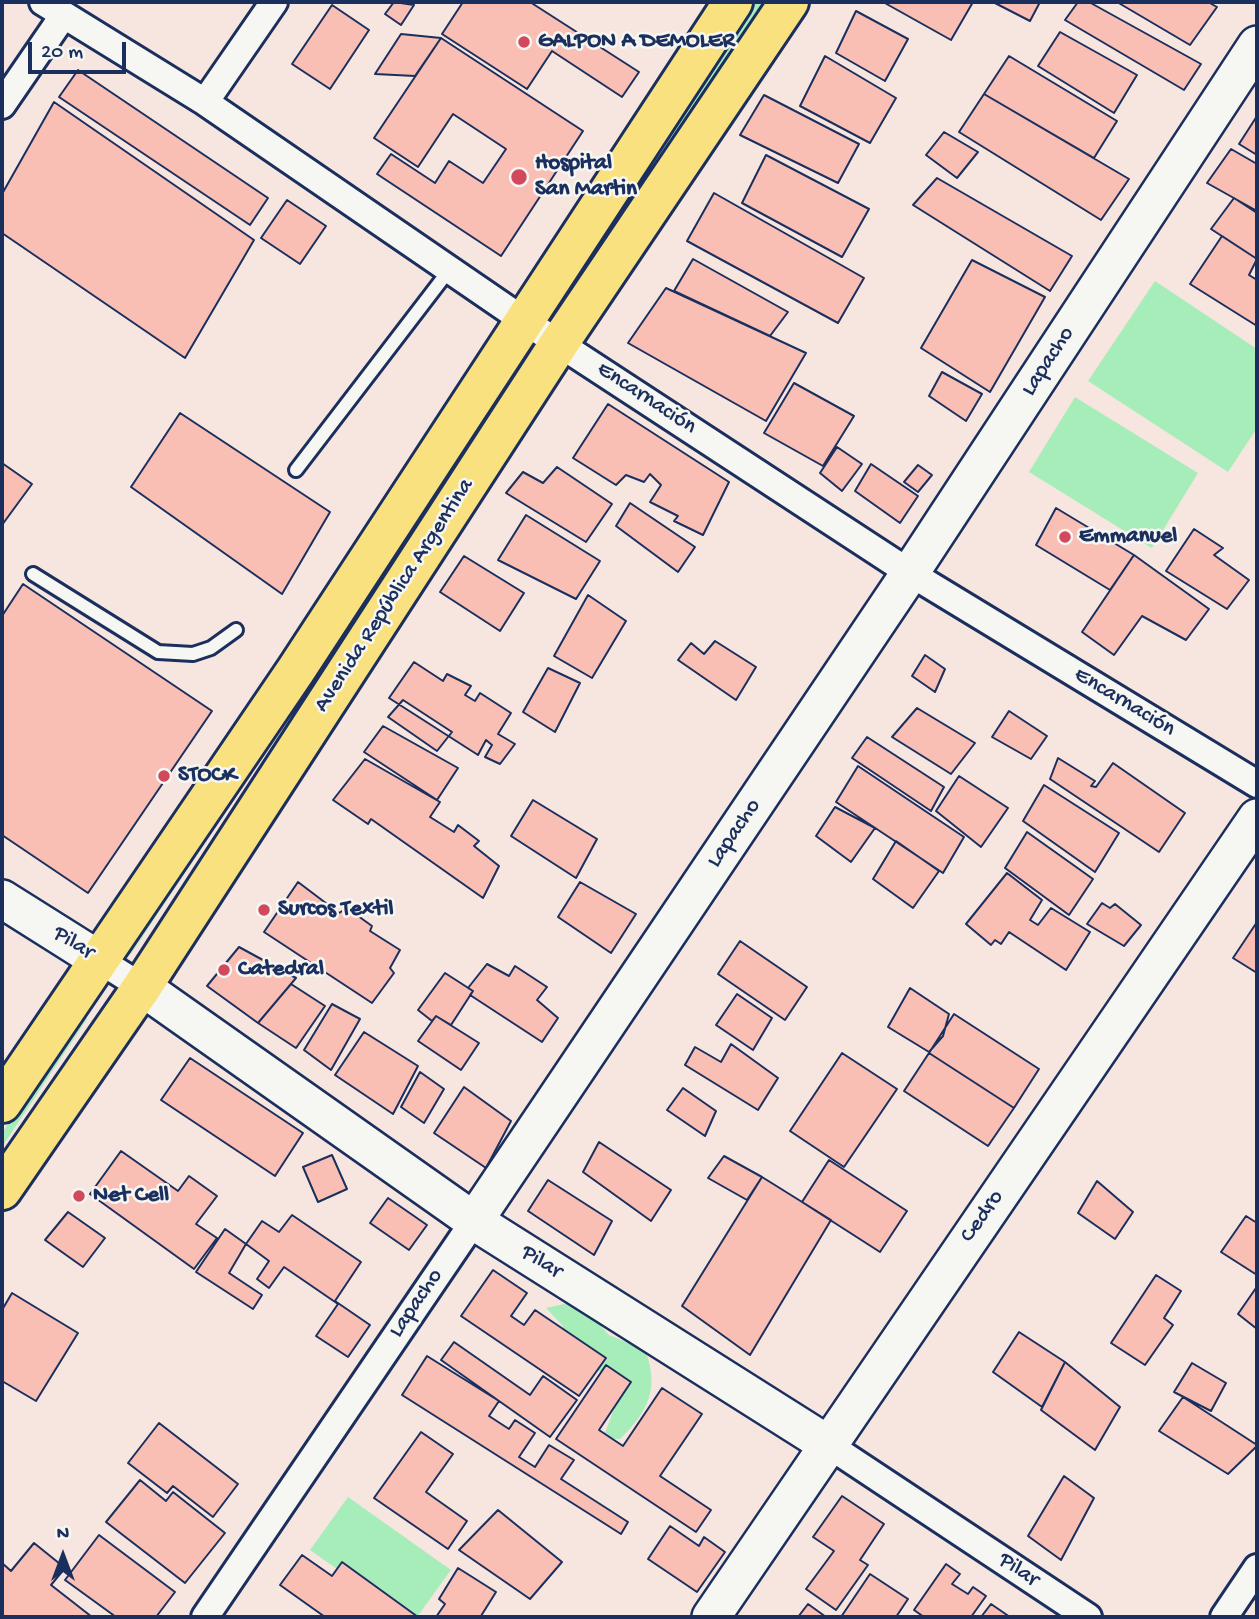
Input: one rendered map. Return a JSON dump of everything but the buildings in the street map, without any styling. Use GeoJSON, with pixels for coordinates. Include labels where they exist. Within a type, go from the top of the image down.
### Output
{"type":"FeatureCollection","features":[{"type":"Feature","properties":{"kind":"highway","name":"Avenida República Argentina"},"geometry":{"type":"LineString","coordinates":[[2,1103],[296,670],[733,2]]}},
{"type":"Feature","properties":{"kind":"highway","name":"Avenida República Argentina"},"geometry":{"type":"LineString","coordinates":[[2,1191],[142,987],[560,342],[789,2]]}},
{"type":"Feature","properties":{"kind":"street"},"geometry":{"type":"LineString","coordinates":[[205,102],[274,2]]}},
{"type":"Feature","properties":{"kind":"street"},"geometry":{"type":"LineString","coordinates":[[2,105],[53,9]]}},
{"type":"Feature","properties":{"kind":"street","name":"Encarnación"},"geometry":{"type":"LineString","coordinates":[[53,9],[205,102],[526,321],[911,573],[1257,784]]}},
{"type":"Feature","properties":{"kind":"street","name":"Lapacho"},"geometry":{"type":"LineString","coordinates":[[205,1617],[911,573],[1257,45]]}},
{"type":"Feature","properties":{"kind":"street","name":"Cedro"},"geometry":{"type":"LineString","coordinates":[[711,1617],[1257,818]]}},
{"type":"Feature","properties":{"kind":"street","name":"Pilar"},"geometry":{"type":"LineString","coordinates":[[2,899],[142,987],[474,1221],[827,1444],[1088,1617]]}},
{"type":"Feature","properties":{"kind":"street"},"geometry":{"type":"LineString","coordinates":[[1224,1617],[1257,1568]]}},
{"type":"Feature","properties":{"kind":"lane"},"geometry":{"type":"LineString","coordinates":[[296,470],[450,269]]}},
{"type":"Feature","properties":{"kind":"lane"},"geometry":{"type":"LineString","coordinates":[[33,574],[158,652],[193,654],[211,648],[236,630]]}},
{"type":"Feature","properties":{"kind":"green space"},"geometry":{"type":"Polygon","coordinates":[[[755,2],[765,2],[565,301],[562,301],[559,296],[755,2]]]}},
{"type":"Feature","properties":{"kind":"green space"},"geometry":{"type":"Polygon","coordinates":[[[1155,281],[1257,349],[1257,428],[1228,472],[1088,381],[1155,281]]]}},
{"type":"Feature","properties":{"kind":"green space"},"geometry":{"type":"Polygon","coordinates":[[[516,365],[519,371],[131,954],[126,955],[516,365]]]}},
{"type":"Feature","properties":{"kind":"green space"},"geometry":{"type":"Polygon","coordinates":[[[1075,397],[1198,473],[1152,548],[1029,472],[1075,397]]]}},
{"type":"Feature","properties":{"kind":"green space"},"geometry":{"type":"Polygon","coordinates":[[[83,1013],[87,1019],[2,1147],[2,1133],[83,1013]]]}},
{"type":"Feature","properties":{"kind":"green space"},"geometry":{"type":"Polygon","coordinates":[[[578,1301],[609,1335],[645,1350],[651,1376],[649,1399],[638,1419],[620,1439],[603,1438],[617,1401],[612,1375],[576,1364],[562,1325],[546,1308],[578,1301]]]}},
{"type":"Feature","properties":{"kind":"green space"},"geometry":{"type":"Polygon","coordinates":[[[348,1497],[451,1570],[417,1617],[405,1617],[310,1550],[348,1497]]]}},
{"type":"Feature","properties":{"kind":"place","name":"GALPON A DEMOLER"},"geometry":{"type":"Point","coordinates":[524,42]}},
{"type":"Feature","properties":{"kind":"place","name":"Hospital San Martin"},"geometry":{"type":"Point","coordinates":[519,177]}},
{"type":"Feature","properties":{"kind":"place","name":"Emmanuel"},"geometry":{"type":"Point","coordinates":[1065,537]}},
{"type":"Feature","properties":{"kind":"place","name":"STOCK"},"geometry":{"type":"Point","coordinates":[164,776]}},
{"type":"Feature","properties":{"kind":"place","name":"Surcos Textil"},"geometry":{"type":"Point","coordinates":[264,910]}},
{"type":"Feature","properties":{"kind":"place","name":"Catedral"},"geometry":{"type":"Point","coordinates":[224,970]}},
{"type":"Feature","properties":{"kind":"place","name":"Net Cell"},"geometry":{"type":"Point","coordinates":[79,1196]}}]}
